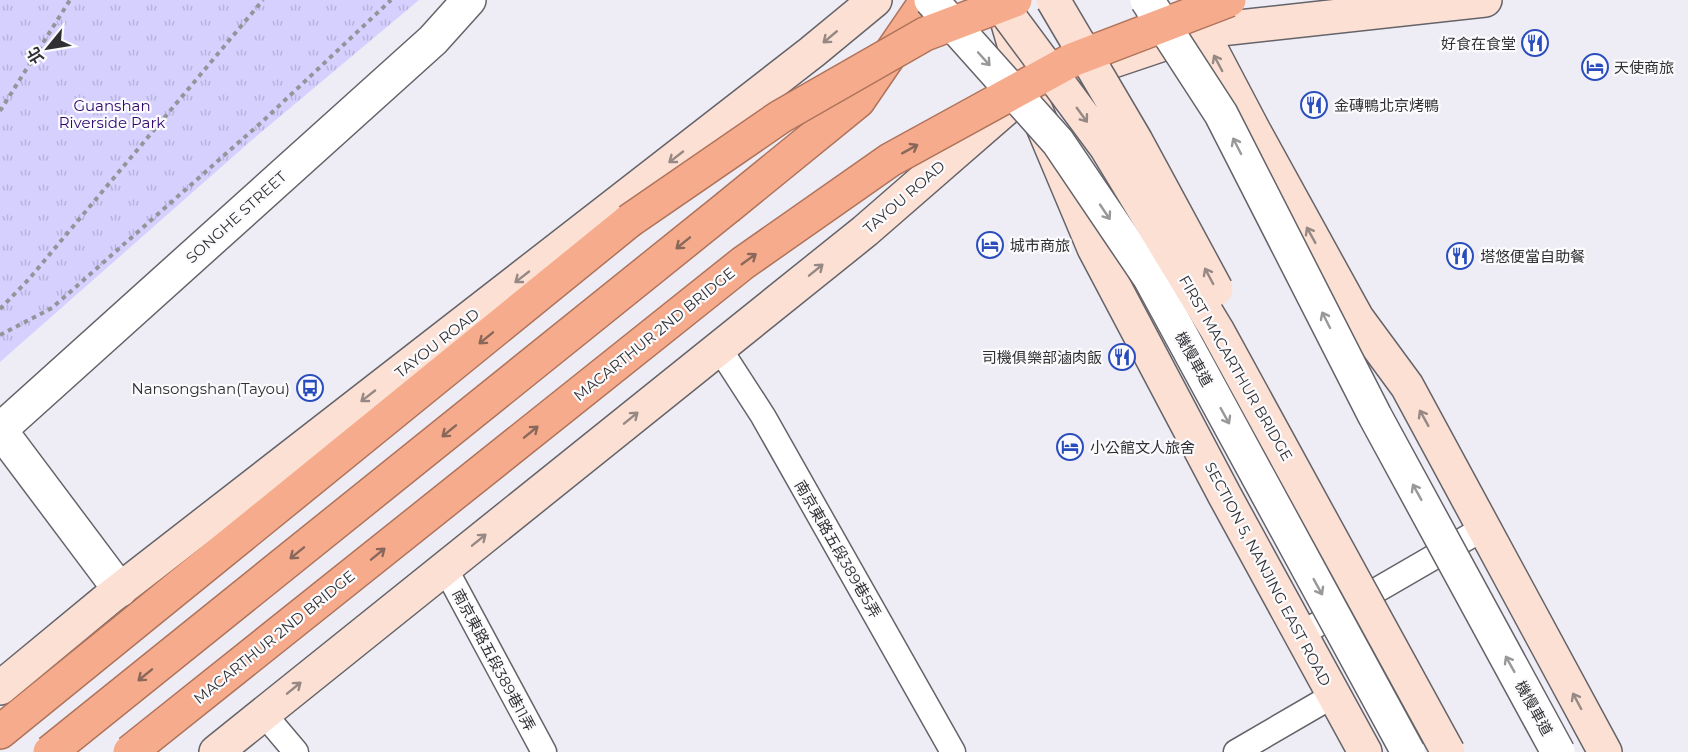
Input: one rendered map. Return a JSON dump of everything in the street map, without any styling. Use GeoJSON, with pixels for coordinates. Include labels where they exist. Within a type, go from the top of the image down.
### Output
{"type":"FeatureCollection","features":[{"type":"Feature","properties":{"kind":"highway"},"geometry":{"type":"LineString","coordinates":[[50,752],[858,102],[929,0]]}},
{"type":"Feature","properties":{"kind":"highway"},"geometry":{"type":"LineString","coordinates":[[0,732],[629,221],[780,117],[925,34],[1015,0]]}},
{"type":"Feature","properties":{"kind":"highway","name":"MACARTHUR 2ND BRIDGE"},"geometry":{"type":"LineString","coordinates":[[130,752],[743,263],[890,160],[1072,60],[1229,0]]}},
{"type":"Feature","properties":{"kind":"main road","name":"TAYOU ROAD"},"geometry":{"type":"LineString","coordinates":[[0,688],[120,590],[812,52],[875,0]]}},
{"type":"Feature","properties":{"kind":"main road","name":"SECTION 5, NANJING EAST ROAD"},"geometry":{"type":"LineString","coordinates":[[999,0],[1027,90],[1094,248],[1219,485],[1365,752]]}},
{"type":"Feature","properties":{"kind":"main road","name":"FIRST MACARTHUR BRIDGE"},"geometry":{"type":"LineString","coordinates":[[999,0],[1106,147],[1217,330],[1448,752]]}},
{"type":"Feature","properties":{"kind":"main road","name":"FIRST MACARTHUR BRIDGE"},"geometry":{"type":"LineString","coordinates":[[1053,0],[1136,141],[1466,752]]}},
{"type":"Feature","properties":{"kind":"main road"},"geometry":{"type":"LineString","coordinates":[[1186,0],[1254,131],[1357,318],[1407,386],[1605,752]]}},
{"type":"Feature","properties":{"kind":"main road"},"geometry":{"type":"LineString","coordinates":[[1027,90],[1202,31],[1485,0]]}},
{"type":"Feature","properties":{"kind":"main road","name":"TAYOU ROAD"},"geometry":{"type":"LineString","coordinates":[[216,752],[865,231],[1027,90]]}},
{"type":"Feature","properties":{"kind":"street","name":"SONGHE STREET"},"geometry":{"type":"LineString","coordinates":[[0,430],[433,40],[469,0]]}},
{"type":"Feature","properties":{"kind":"street","name":"機慢車道"},"geometry":{"type":"LineString","coordinates":[[929,0],[1058,142],[1150,278],[1408,752]]}},
{"type":"Feature","properties":{"kind":"street","name":"機慢車道"},"geometry":{"type":"LineString","coordinates":[[1148,0],[1221,114],[1375,416],[1558,752]]}},
{"type":"Feature","properties":{"kind":"street"},"geometry":{"type":"LineString","coordinates":[[0,430],[120,590]]}},
{"type":"Feature","properties":{"kind":"lane","name":"南京東路五段389巷5弄"},"geometry":{"type":"LineString","coordinates":[[719,348],[762,416],[953,752]]}},
{"type":"Feature","properties":{"kind":"lane"},"geometry":{"type":"LineString","coordinates":[[1301,634],[1484,528]]}},
{"type":"Feature","properties":{"kind":"lane","name":"南京東路五段389巷11弄"},"geometry":{"type":"LineString","coordinates":[[445,568],[543,752]]}},
{"type":"Feature","properties":{"kind":"lane"},"geometry":{"type":"LineString","coordinates":[[1236,752],[1334,695]]}},
{"type":"Feature","properties":{"kind":"lane"},"geometry":{"type":"LineString","coordinates":[[263,713],[296,752]]}},
{"type":"Feature","properties":{"kind":"path"},"geometry":{"type":"LineString","coordinates":[[0,111],[11,97],[70,0]]}},
{"type":"Feature","properties":{"kind":"path"},"geometry":{"type":"LineString","coordinates":[[0,309],[29,279],[263,0]]}},
{"type":"Feature","properties":{"kind":"path"},"geometry":{"type":"LineString","coordinates":[[0,335],[52,308],[264,120],[391,0]]}},
{"type":"Feature","properties":{"kind":"green space","name":"Guanshan Riverside Park"},"geometry":{"type":"Polygon","coordinates":[[[0,0],[419,0],[252,140],[0,362],[0,0]]]}},
{"type":"Feature","properties":{"kind":"place","name":"好食在食堂"},"geometry":{"type":"Point","coordinates":[1535,43]}},
{"type":"Feature","properties":{"kind":"place","name":"天使商旅"},"geometry":{"type":"Point","coordinates":[1595,67]}},
{"type":"Feature","properties":{"kind":"place","name":"金磚鴨北京烤鴨"},"geometry":{"type":"Point","coordinates":[1314,105]}},
{"type":"Feature","properties":{"kind":"place","name":"城市商旅"},"geometry":{"type":"Point","coordinates":[990,245]}},
{"type":"Feature","properties":{"kind":"place","name":"塔悠便當自助餐"},"geometry":{"type":"Point","coordinates":[1460,256]}},
{"type":"Feature","properties":{"kind":"place","name":"司機俱樂部滷肉飯"},"geometry":{"type":"Point","coordinates":[1122,357]}},
{"type":"Feature","properties":{"kind":"place","name":"Nansongshan(Tayou)"},"geometry":{"type":"Point","coordinates":[310,388]}},
{"type":"Feature","properties":{"kind":"place","name":"小公館文人旅舍"},"geometry":{"type":"Point","coordinates":[1070,447]}}]}
